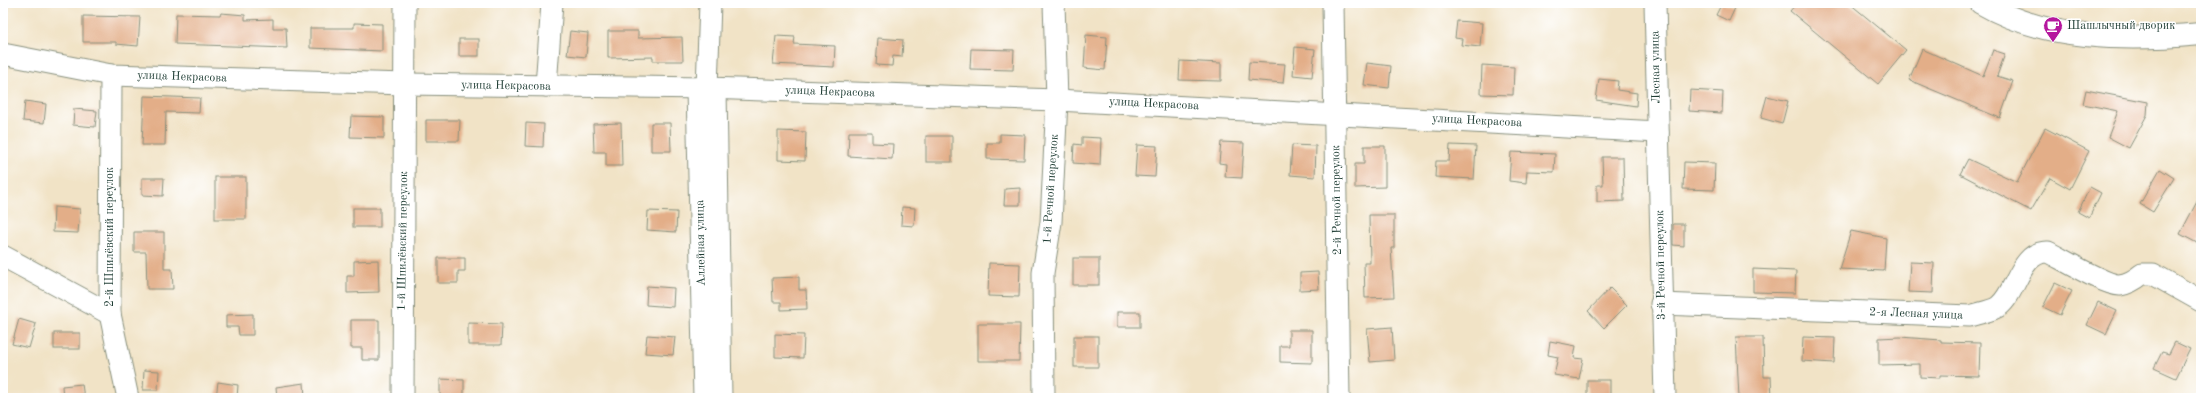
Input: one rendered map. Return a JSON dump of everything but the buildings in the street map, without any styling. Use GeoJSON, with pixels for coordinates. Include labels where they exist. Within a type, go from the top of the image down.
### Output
{"type":"FeatureCollection","features":[{"type":"Feature","properties":{"kind":"main road"},"geometry":{"type":"LineString","coordinates":[[1981,3],[1993,10],[2028,22],[2069,33],[2154,39],[2201,34]]}},
{"type":"Feature","properties":{"kind":"street","name":"1-й Шпилёвский переулок"},"geometry":{"type":"LineString","coordinates":[[403,398],[405,3]]}},
{"type":"Feature","properties":{"kind":"street"},"geometry":{"type":"LineString","coordinates":[[546,86],[552,3]]}},
{"type":"Feature","properties":{"kind":"street","name":"Аллейная улица"},"geometry":{"type":"LineString","coordinates":[[704,398],[707,89],[710,3]]}},
{"type":"Feature","properties":{"kind":"street","name":"1-й Речной переулок"},"geometry":{"type":"LineString","coordinates":[[1044,398],[1043,273],[1051,222],[1057,100],[1054,3]]}},
{"type":"Feature","properties":{"kind":"street","name":"2-й Речной переулок"},"geometry":{"type":"LineString","coordinates":[[1333,3],[1339,398]]}},
{"type":"Feature","properties":{"kind":"street","name":"Лесная улица"},"geometry":{"type":"LineString","coordinates":[[1655,3],[1658,132]]}},
{"type":"Feature","properties":{"kind":"street","name":"улица Некрасова"},"geometry":{"type":"LineString","coordinates":[[3,54],[111,75],[405,84],[707,89],[1057,100],[1335,113],[1658,132]]}},
{"type":"Feature","properties":{"kind":"street","name":"2-й Шпилёвский переулок"},"geometry":{"type":"LineString","coordinates":[[111,75],[110,314],[128,398]]}},
{"type":"Feature","properties":{"kind":"street","name":"Аллейная улица"},"geometry":{"type":"LineString","coordinates":[[707,89],[721,398]]}},
{"type":"Feature","properties":{"kind":"street","name":"3-й Речной переулок"},"geometry":{"type":"LineString","coordinates":[[1658,132],[1661,304],[1665,398]]}},
{"type":"Feature","properties":{"kind":"street","name":"2-я Лесная улица"},"geometry":{"type":"LineString","coordinates":[[1661,304],[1970,316],[1999,306],[2032,255],[2043,252],[2048,252],[2107,282],[2119,285],[2134,280],[2142,274],[2153,274],[2201,301]]}},
{"type":"Feature","properties":{"kind":"street"},"geometry":{"type":"LineString","coordinates":[[3,256],[110,314]]}},
{"type":"Feature","properties":{"kind":"place","name":"Шашлычный дворик"},"geometry":{"type":"Point","coordinates":[2053,43]}}]}
